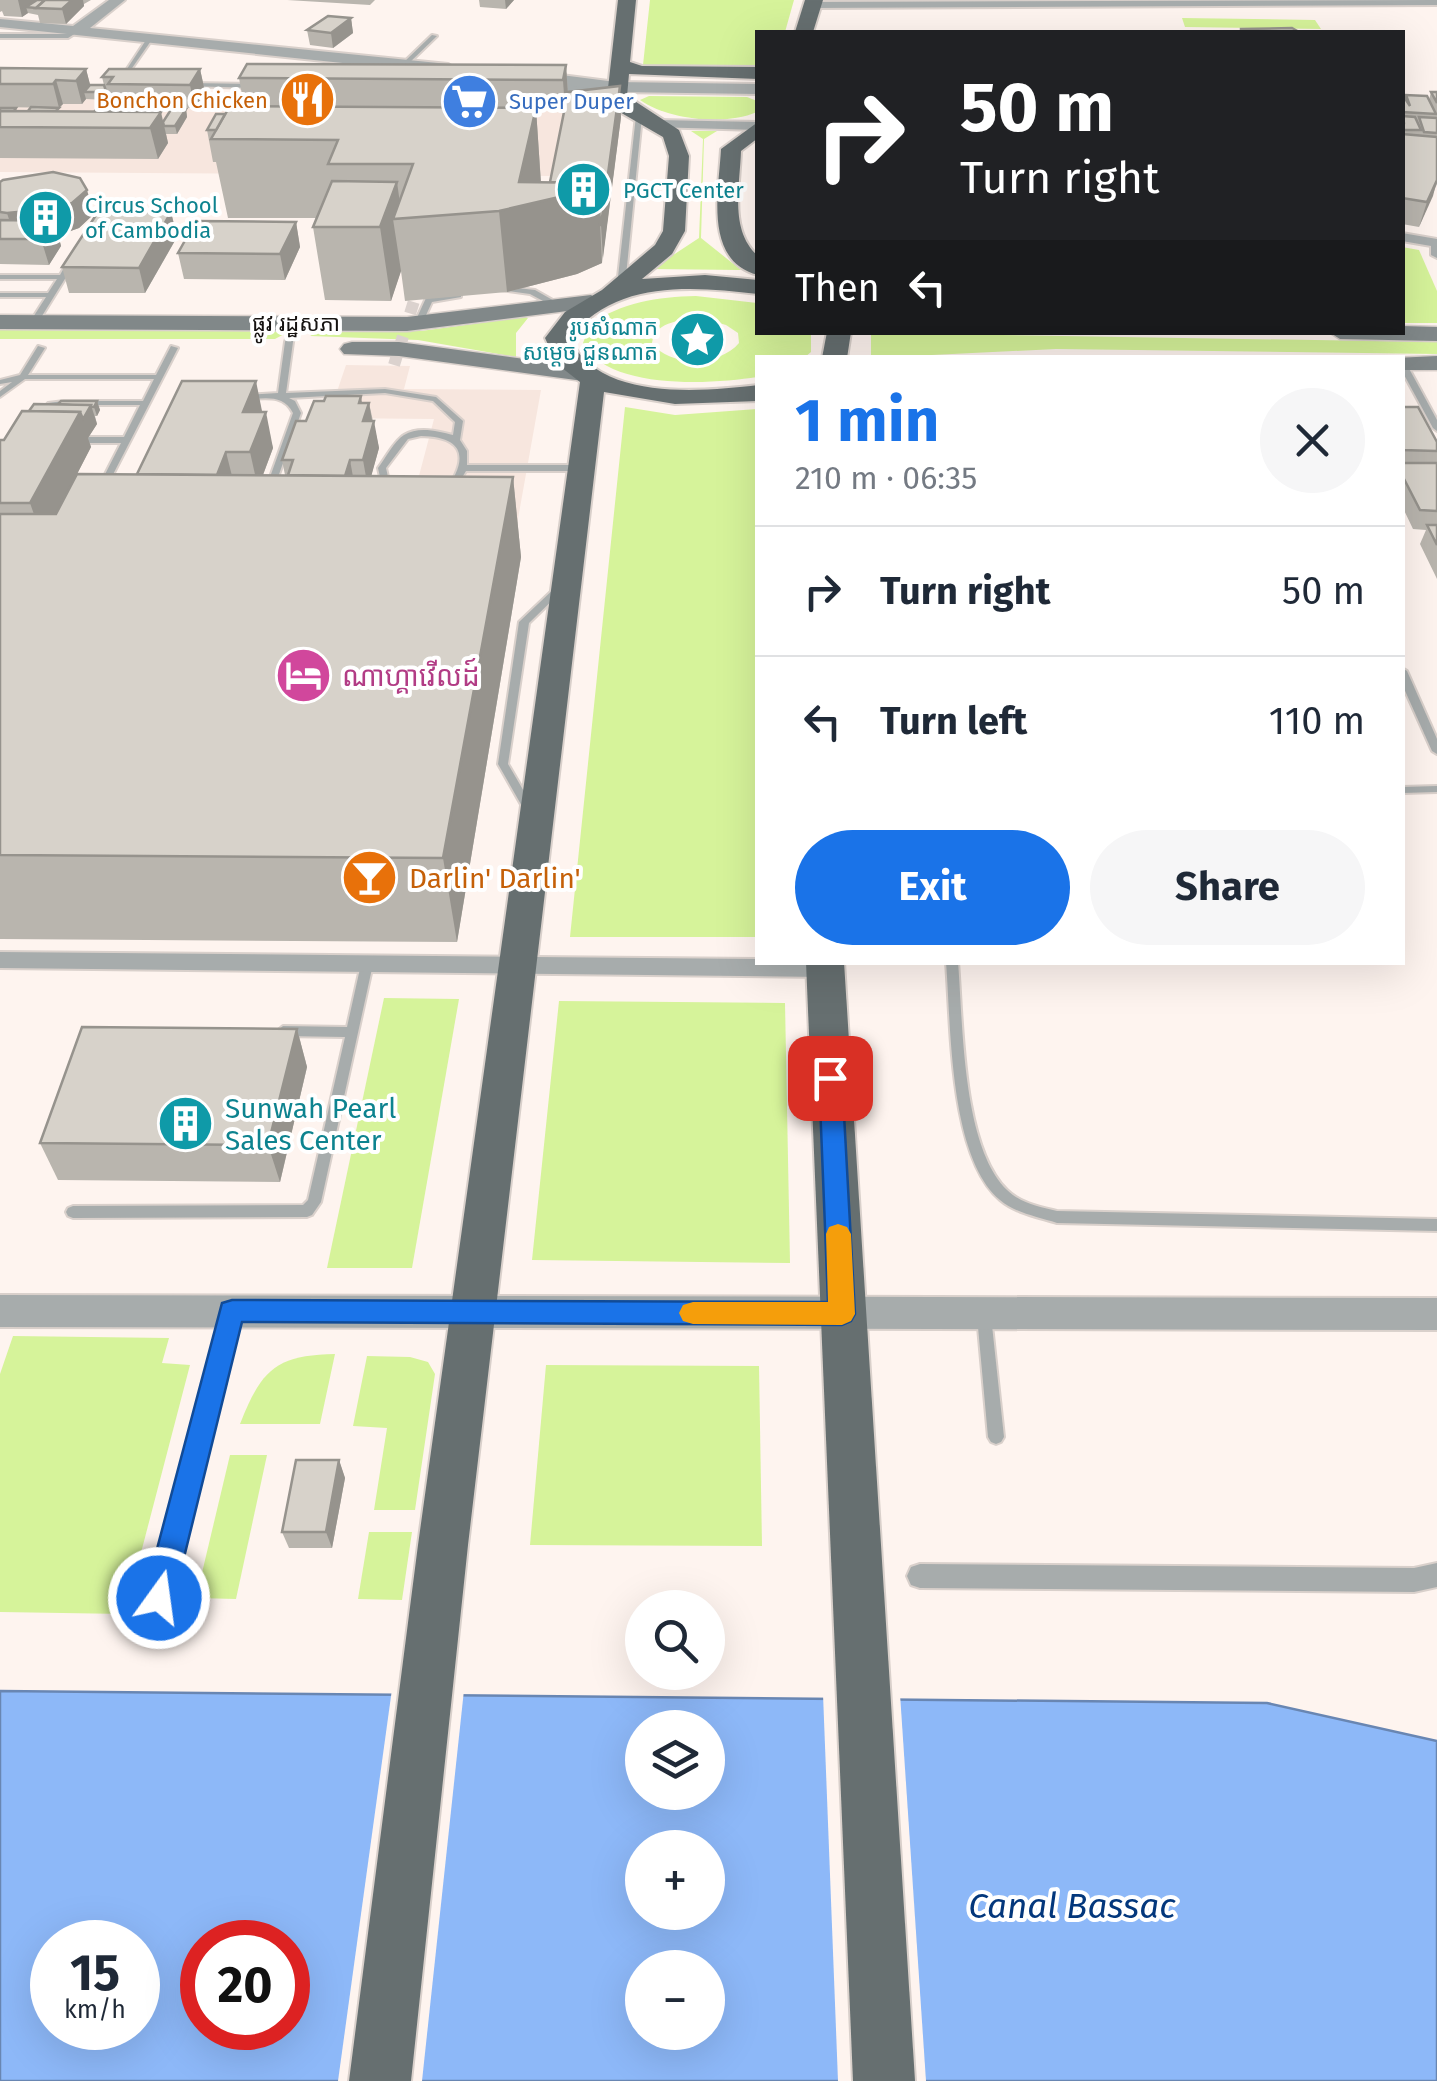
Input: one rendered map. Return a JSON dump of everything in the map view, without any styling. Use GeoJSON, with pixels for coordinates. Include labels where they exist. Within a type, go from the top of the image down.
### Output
{"type":"FeatureCollection","features":[{"type":"Feature","properties":{"kind":"main road"},"geometry":{"type":"LineString","coordinates":[[627,0],[616,87],[625,108],[672,134],[678,147],[674,231],[664,250],[576,313],[558,338],[559,351],[588,376],[666,395],[755,393]]}},
{"type":"Feature","properties":{"kind":"main road"},"geometry":{"type":"LineString","coordinates":[[805,30],[813,2]]}},
{"type":"Feature","properties":{"kind":"main road"},"geometry":{"type":"LineString","coordinates":[[618,64],[640,72],[755,73]]}},
{"type":"Feature","properties":{"kind":"main road"},"geometry":{"type":"LineString","coordinates":[[755,129],[731,148],[728,229],[736,250],[755,266]]}},
{"type":"Feature","properties":{"kind":"main road"},"geometry":{"type":"LineString","coordinates":[[606,294],[670,284],[755,287]]}},
{"type":"Feature","properties":{"kind":"main road","name":"ផ្លូវ រដ្ឋសភា"},"geometry":{"type":"LineString","coordinates":[[0,322],[420,322],[561,307],[606,294]]}},
{"type":"Feature","properties":{"kind":"main road"},"geometry":{"type":"LineString","coordinates":[[1405,333],[1437,334]]}},
{"type":"Feature","properties":{"kind":"main road"},"geometry":{"type":"LineString","coordinates":[[14,348],[50,348]]}},
{"type":"Feature","properties":{"kind":"main road","name":"ផ្លូវ រដ្ឋសភា"},"geometry":{"type":"LineString","coordinates":[[294,349],[399,349],[588,376]]}},
{"type":"Feature","properties":{"kind":"main road"},"geometry":{"type":"LineString","coordinates":[[1405,363],[1437,363]]}},
{"type":"Feature","properties":{"kind":"main road"},"geometry":{"type":"LineString","coordinates":[[380,2081],[472,1312],[581,468],[588,376]]}},
{"type":"Feature","properties":{"kind":"main road"},"geometry":{"type":"LineString","coordinates":[[825,965],[852,1541],[884,2081]]}},
{"type":"Feature","properties":{"kind":"street"},"geometry":{"type":"LineString","coordinates":[[76,31],[118,0]]}},
{"type":"Feature","properties":{"kind":"street"},"geometry":{"type":"LineString","coordinates":[[813,2],[1437,2]]}},
{"type":"Feature","properties":{"kind":"street"},"geometry":{"type":"LineString","coordinates":[[0,23],[472,71]]}},
{"type":"Feature","properties":{"kind":"street"},"geometry":{"type":"LineString","coordinates":[[502,74],[616,87]]}},
{"type":"Feature","properties":{"kind":"street"},"geometry":{"type":"LineString","coordinates":[[517,88],[755,89]]}},
{"type":"Feature","properties":{"kind":"street"},"geometry":{"type":"LineString","coordinates":[[648,120],[755,127]]}},
{"type":"Feature","properties":{"kind":"street"},"geometry":{"type":"LineString","coordinates":[[1405,238],[1437,243],[1437,255]]}},
{"type":"Feature","properties":{"kind":"street"},"geometry":{"type":"LineString","coordinates":[[0,960],[825,965]]}},
{"type":"Feature","properties":{"kind":"street"},"geometry":{"type":"LineString","coordinates":[[0,1311],[984,1314],[1435,1321]]}},
{"type":"Feature","properties":{"kind":"street"},"geometry":{"type":"LineString","coordinates":[[920,1576],[1414,1580],[1437,1575]]}},
{"type":"Feature","properties":{"kind":"lane"},"geometry":{"type":"LineString","coordinates":[[0,36],[68,36],[76,31]]}},
{"type":"Feature","properties":{"kind":"lane"},"geometry":{"type":"LineString","coordinates":[[405,64],[434,36]]}},
{"type":"Feature","properties":{"kind":"lane"},"geometry":{"type":"LineString","coordinates":[[138,84],[122,84],[120,77],[150,38]]}},
{"type":"Feature","properties":{"kind":"lane"},"geometry":{"type":"LineString","coordinates":[[187,85],[263,86]]}},
{"type":"Feature","properties":{"kind":"lane"},"geometry":{"type":"LineString","coordinates":[[606,294],[648,120]]}},
{"type":"Feature","properties":{"kind":"lane"},"geometry":{"type":"LineString","coordinates":[[34,322],[80,248]]}},
{"type":"Feature","properties":{"kind":"lane"},"geometry":{"type":"LineString","coordinates":[[0,277],[62,277]]}},
{"type":"Feature","properties":{"kind":"lane"},"geometry":{"type":"LineString","coordinates":[[485,291],[504,288],[532,292],[561,307]]}},
{"type":"Feature","properties":{"kind":"lane"},"geometry":{"type":"LineString","coordinates":[[0,294],[51,294]]}},
{"type":"Feature","properties":{"kind":"lane"},"geometry":{"type":"LineString","coordinates":[[420,322],[429,300],[466,294]]}},
{"type":"Feature","properties":{"kind":"lane"},"geometry":{"type":"LineString","coordinates":[[280,396],[294,349],[295,323]]}},
{"type":"Feature","properties":{"kind":"lane"},"geometry":{"type":"LineString","coordinates":[[0,395],[50,348]]}},
{"type":"Feature","properties":{"kind":"lane"},"geometry":{"type":"LineString","coordinates":[[93,505],[174,348]]}},
{"type":"Feature","properties":{"kind":"lane"},"geometry":{"type":"LineString","coordinates":[[1405,369],[1437,428]]}},
{"type":"Feature","properties":{"kind":"lane"},"geometry":{"type":"LineString","coordinates":[[0,382],[23,376],[159,377]]}},
{"type":"Feature","properties":{"kind":"lane"},"geometry":{"type":"LineString","coordinates":[[228,398],[385,391],[436,399],[459,420],[457,438],[464,451],[463,468],[446,495],[429,502],[403,503],[388,497],[382,468],[405,437],[434,432],[457,438]]}},
{"type":"Feature","properties":{"kind":"lane"},"geometry":{"type":"LineString","coordinates":[[264,506],[297,413],[292,403],[280,396]]}},
{"type":"Feature","properties":{"kind":"lane"},"geometry":{"type":"LineString","coordinates":[[38,422],[51,405],[146,404]]}},
{"type":"Feature","properties":{"kind":"lane"},"geometry":{"type":"LineString","coordinates":[[62,440],[126,440]]}},
{"type":"Feature","properties":{"kind":"lane"},"geometry":{"type":"LineString","coordinates":[[463,468],[581,468]]}},
{"type":"Feature","properties":{"kind":"lane"},"geometry":{"type":"LineString","coordinates":[[1405,677],[1437,751]]}},
{"type":"Feature","properties":{"kind":"lane"},"geometry":{"type":"LineString","coordinates":[[1405,790],[1437,790]]}},
{"type":"Feature","properties":{"kind":"lane"},"geometry":{"type":"LineString","coordinates":[[72,1212],[307,1211],[314,1202],[366,964]]}},
{"type":"Feature","properties":{"kind":"lane"},"geometry":{"type":"LineString","coordinates":[[952,965],[970,1142],[985,1174],[1001,1193],[1021,1207],[1058,1217],[1437,1225]]}},
{"type":"Feature","properties":{"kind":"lane"},"geometry":{"type":"LineString","coordinates":[[276,1031],[351,1032]]}},
{"type":"Feature","properties":{"kind":"lane"},"geometry":{"type":"LineString","coordinates":[[159,1598],[232,1311]]}},
{"type":"Feature","properties":{"kind":"lane"},"geometry":{"type":"LineString","coordinates":[[984,1314],[996,1436]]}},
{"type":"Feature","properties":{"kind":"shaded area"},"geometry":{"type":"Polygon","coordinates":[[[0,92],[568,95],[551,176],[0,172],[0,92]]]}},
{"type":"Feature","properties":{"kind":"shaded area"},"geometry":{"type":"Polygon","coordinates":[[[346,365],[410,366],[404,389],[541,390],[459,849],[321,847],[434,419],[328,418],[346,365]]]}},
{"type":"Feature","properties":{"kind":"green space"},"geometry":{"type":"Polygon","coordinates":[[[650,0],[794,0],[786,30],[755,30],[755,66],[643,65],[650,0]]]}},
{"type":"Feature","properties":{"kind":"green space"},"geometry":{"type":"Polygon","coordinates":[[[1182,18],[1315,20],[1321,29],[1185,27],[1182,18]]]}},
{"type":"Feature","properties":{"kind":"green space"},"geometry":{"type":"Polygon","coordinates":[[[649,96],[747,97],[755,100],[755,113],[729,119],[697,119],[666,112],[640,100],[649,96]]]}},
{"type":"Feature","properties":{"kind":"green space"},"geometry":{"type":"Polygon","coordinates":[[[691,131],[717,131],[704,139],[701,238],[741,270],[652,269],[699,238],[703,139],[691,131]]]}},
{"type":"Feature","properties":{"kind":"green space"},"geometry":{"type":"Polygon","coordinates":[[[1405,248],[1419,250],[1437,291],[1437,323],[1405,323],[1405,248]]]}},
{"type":"Feature","properties":{"kind":"green space"},"geometry":{"type":"Polygon","coordinates":[[[696,296],[755,303],[755,335],[811,335],[811,352],[755,355],[755,377],[663,381],[615,370],[596,359],[583,343],[590,325],[602,317],[654,300],[696,296]],[[705,319],[689,320],[665,325],[654,335],[652,343],[671,357],[708,360],[731,351],[739,343],[738,333],[705,319]]]}},
{"type":"Feature","properties":{"kind":"green space"},"geometry":{"type":"Polygon","coordinates":[[[528,318],[516,333],[516,357],[418,340],[310,336],[319,331],[421,331],[528,318]]]}},
{"type":"Feature","properties":{"kind":"green space"},"geometry":{"type":"Polygon","coordinates":[[[0,330],[286,333],[275,339],[0,339],[0,330]]]}},
{"type":"Feature","properties":{"kind":"green space"},"geometry":{"type":"Polygon","coordinates":[[[871,335],[1437,342],[1437,354],[1056,349],[871,355],[871,335]]]}},
{"type":"Feature","properties":{"kind":"green space"},"geometry":{"type":"Polygon","coordinates":[[[625,407],[675,415],[755,409],[755,937],[570,937],[625,407]]]}},
{"type":"Feature","properties":{"kind":"green space"},"geometry":{"type":"Polygon","coordinates":[[[384,998],[459,999],[412,1268],[327,1268],[384,998]]]}},
{"type":"Feature","properties":{"kind":"green space"},"geometry":{"type":"Polygon","coordinates":[[[559,1001],[785,1003],[790,1263],[532,1260],[559,1001]]]}},
{"type":"Feature","properties":{"kind":"green space"},"geometry":{"type":"Polygon","coordinates":[[[13,1336],[169,1338],[162,1363],[190,1365],[125,1614],[0,1612],[0,1374],[13,1336]]]}},
{"type":"Feature","properties":{"kind":"green space"},"geometry":{"type":"Polygon","coordinates":[[[335,1354],[320,1424],[240,1424],[255,1390],[273,1369],[298,1358],[335,1354]]]}},
{"type":"Feature","properties":{"kind":"green space"},"geometry":{"type":"Polygon","coordinates":[[[367,1356],[410,1357],[428,1362],[435,1374],[415,1510],[374,1510],[387,1428],[353,1426],[367,1356]]]}},
{"type":"Feature","properties":{"kind":"green space"},"geometry":{"type":"Polygon","coordinates":[[[546,1365],[759,1366],[762,1546],[530,1545],[546,1365]]]}},
{"type":"Feature","properties":{"kind":"green space"},"geometry":{"type":"Polygon","coordinates":[[[230,1455],[267,1455],[236,1599],[196,1598],[230,1455]]]}},
{"type":"Feature","properties":{"kind":"green space"},"geometry":{"type":"Polygon","coordinates":[[[369,1532],[412,1532],[402,1600],[358,1599],[369,1532]]]}},
{"type":"Feature","properties":{"kind":"water","name":"Canal Bassac"},"geometry":{"type":"Polygon","coordinates":[[[0,1691],[1267,1703],[1437,1741],[1437,2081],[0,2081],[0,1691]]]}},
{"type":"Feature","properties":{"kind":"pier"},"geometry":{"type":"Polygon","coordinates":[[[392,1689],[464,1690],[422,2081],[338,2081],[392,1689]]]}},
{"type":"Feature","properties":{"kind":"pier"},"geometry":{"type":"Polygon","coordinates":[[[823,1694],[900,1694],[926,2081],[838,2081],[823,1694]]]}},
{"type":"Feature","properties":{"kind":"building"},"geometry":{"type":"Polygon","coordinates":[[[45,0],[36,8],[26,7],[45,0]]]}},
{"type":"Feature","properties":{"kind":"building"},"geometry":{"type":"Polygon","coordinates":[[[45,0],[72,0],[62,9],[36,8],[45,0]]]}},
{"type":"Feature","properties":{"kind":"building"},"geometry":{"type":"Polygon","coordinates":[[[328,16],[351,18],[331,33],[307,30],[328,16]]]}},
{"type":"Feature","properties":{"kind":"building"},"geometry":{"type":"Polygon","coordinates":[[[1292,28],[1296,30],[1241,30],[1292,28]]]}},
{"type":"Feature","properties":{"kind":"building"},"geometry":{"type":"Polygon","coordinates":[[[247,64],[566,65],[563,80],[239,78],[247,64]]]}},
{"type":"Feature","properties":{"kind":"building"},"geometry":{"type":"Polygon","coordinates":[[[0,68],[86,69],[76,81],[0,84],[0,68]]]}},
{"type":"Feature","properties":{"kind":"building"},"geometry":{"type":"Polygon","coordinates":[[[109,69],[200,69],[190,85],[108,84],[113,77],[102,77],[109,69]]]}},
{"type":"Feature","properties":{"kind":"building"},"geometry":{"type":"Polygon","coordinates":[[[90,85],[104,85],[106,91],[84,92],[90,85]]]}},
{"type":"Feature","properties":{"kind":"building"},"geometry":{"type":"Polygon","coordinates":[[[620,86],[600,225],[598,183],[550,182],[568,92],[620,86]]]}},
{"type":"Feature","properties":{"kind":"building"},"geometry":{"type":"Polygon","coordinates":[[[1406,95],[1427,96],[1436,114],[1405,112],[1405,98],[1410,106],[1406,95]]]}},
{"type":"Feature","properties":{"kind":"building"},"geometry":{"type":"Polygon","coordinates":[[[230,106],[536,108],[519,182],[598,183],[572,194],[499,211],[393,219],[413,164],[328,164],[338,140],[211,139],[230,106]]]}},
{"type":"Feature","properties":{"kind":"building"},"geometry":{"type":"Polygon","coordinates":[[[31,107],[59,108],[28,111],[31,107]]]}},
{"type":"Feature","properties":{"kind":"building"},"geometry":{"type":"Polygon","coordinates":[[[127,108],[155,108],[152,112],[125,112],[127,108]]]}},
{"type":"Feature","properties":{"kind":"building"},"geometry":{"type":"Polygon","coordinates":[[[172,108],[186,109],[175,126],[164,126],[163,122],[172,108]]]}},
{"type":"Feature","properties":{"kind":"building"},"geometry":{"type":"Polygon","coordinates":[[[0,111],[161,112],[150,128],[0,127],[0,111]]]}},
{"type":"Feature","properties":{"kind":"building"},"geometry":{"type":"Polygon","coordinates":[[[216,114],[225,114],[216,130],[207,130],[216,114]]]}},
{"type":"Feature","properties":{"kind":"building"},"geometry":{"type":"Polygon","coordinates":[[[1405,116],[1415,117],[1421,130],[1405,130],[1405,116]]]}},
{"type":"Feature","properties":{"kind":"building"},"geometry":{"type":"Polygon","coordinates":[[[1419,117],[1437,118],[1437,133],[1424,132],[1419,117]]]}},
{"type":"Feature","properties":{"kind":"building"},"geometry":{"type":"Polygon","coordinates":[[[1405,134],[1437,137],[1437,180],[1427,202],[1405,198],[1405,134]]]}},
{"type":"Feature","properties":{"kind":"building"},"geometry":{"type":"Polygon","coordinates":[[[53,172],[80,178],[87,190],[72,203],[58,208],[0,212],[0,182],[53,172]]]}},
{"type":"Feature","properties":{"kind":"building"},"geometry":{"type":"Polygon","coordinates":[[[332,181],[397,182],[380,227],[313,227],[332,181]]]}},
{"type":"Feature","properties":{"kind":"building"},"geometry":{"type":"Polygon","coordinates":[[[98,212],[171,212],[139,268],[62,267],[98,212]]]}},
{"type":"Feature","properties":{"kind":"building"},"geometry":{"type":"Polygon","coordinates":[[[0,220],[54,221],[41,239],[0,239],[0,220]]]}},
{"type":"Feature","properties":{"kind":"building"},"geometry":{"type":"Polygon","coordinates":[[[196,221],[296,222],[280,254],[178,253],[196,221]]]}},
{"type":"Feature","properties":{"kind":"building"},"geometry":{"type":"Polygon","coordinates":[[[683,326],[711,326],[711,335],[683,335],[683,326]]]}},
{"type":"Feature","properties":{"kind":"building"},"geometry":{"type":"Polygon","coordinates":[[[182,381],[256,381],[243,412],[266,412],[250,452],[226,452],[217,475],[137,474],[182,381]]]}},
{"type":"Feature","properties":{"kind":"building"},"geometry":{"type":"Polygon","coordinates":[[[326,396],[361,396],[359,403],[369,403],[363,421],[374,421],[363,460],[350,460],[345,476],[288,475],[293,460],[282,460],[296,421],[306,421],[314,401],[324,401],[326,396]]]}},
{"type":"Feature","properties":{"kind":"building"},"geometry":{"type":"Polygon","coordinates":[[[97,401],[94,407],[58,404],[97,401]]]}},
{"type":"Feature","properties":{"kind":"building"},"geometry":{"type":"Polygon","coordinates":[[[34,404],[91,405],[83,419],[80,412],[29,411],[34,404]]]}},
{"type":"Feature","properties":{"kind":"building"},"geometry":{"type":"Polygon","coordinates":[[[1405,407],[1418,407],[1437,442],[1437,451],[1405,450],[1405,407]]]}},
{"type":"Feature","properties":{"kind":"building"},"geometry":{"type":"Polygon","coordinates":[[[22,411],[80,412],[30,503],[0,503],[0,440],[4,440],[22,411]]]}},
{"type":"Feature","properties":{"kind":"building"},"geometry":{"type":"Polygon","coordinates":[[[1405,463],[1437,463],[1437,511],[1420,510],[1405,481],[1405,463]]]}},
{"type":"Feature","properties":{"kind":"building"},"geometry":{"type":"Polygon","coordinates":[[[77,474],[513,477],[443,858],[0,855],[0,514],[56,514],[77,474]]]}},
{"type":"Feature","properties":{"kind":"building"},"geometry":{"type":"Polygon","coordinates":[[[1427,525],[1437,525],[1437,545],[1427,525]]]}},
{"type":"Feature","properties":{"kind":"building"},"geometry":{"type":"Polygon","coordinates":[[[82,1027],[297,1029],[268,1145],[40,1143],[82,1027]]]}},
{"type":"Feature","properties":{"kind":"building"},"geometry":{"type":"Polygon","coordinates":[[[296,1460],[339,1460],[326,1532],[282,1532],[296,1460]]]}},
{"type":"Feature","properties":{"kind":"tunnel"},"geometry":{"type":"LineString","coordinates":[[394,365],[414,301]]}},
{"type":"Feature","properties":{"kind":"slow traffic"},"geometry":{"type":"LineString","coordinates":[[693,1313],[842,1314],[838,1234]]}},
{"type":"Feature","properties":{"kind":"place","name":"Bonchon Chicken"},"geometry":{"type":"Point","coordinates":[307,100]}},
{"type":"Feature","properties":{"kind":"place","name":"Super Duper"},"geometry":{"type":"Point","coordinates":[470,101]}},
{"type":"Feature","properties":{"kind":"place","name":"PGCT Center"},"geometry":{"type":"Point","coordinates":[584,190]}},
{"type":"Feature","properties":{"kind":"place","name":"Circus School of Cambodia"},"geometry":{"type":"Point","coordinates":[46,218]}},
{"type":"Feature","properties":{"kind":"place","name":"រូបសំណាក សម្ដេច ជួនណាត"},"geometry":{"type":"Point","coordinates":[697,340]}},
{"type":"Feature","properties":{"kind":"place","name":"ណាហ្គាវើលដ៍"},"geometry":{"type":"Point","coordinates":[303,676]}},
{"type":"Feature","properties":{"kind":"place","name":"Darlin' Darlin'"},"geometry":{"type":"Point","coordinates":[370,878]}},
{"type":"Feature","properties":{"kind":"place","name":"Sunwah Pearl Sales Center"},"geometry":{"type":"Point","coordinates":[186,1124]}},
{"type":"Feature","properties":{"kind":"route"},"geometry":{"type":"LineString","coordinates":[[159,1598],[232,1311],[842,1314],[830,1078]]}}]}
